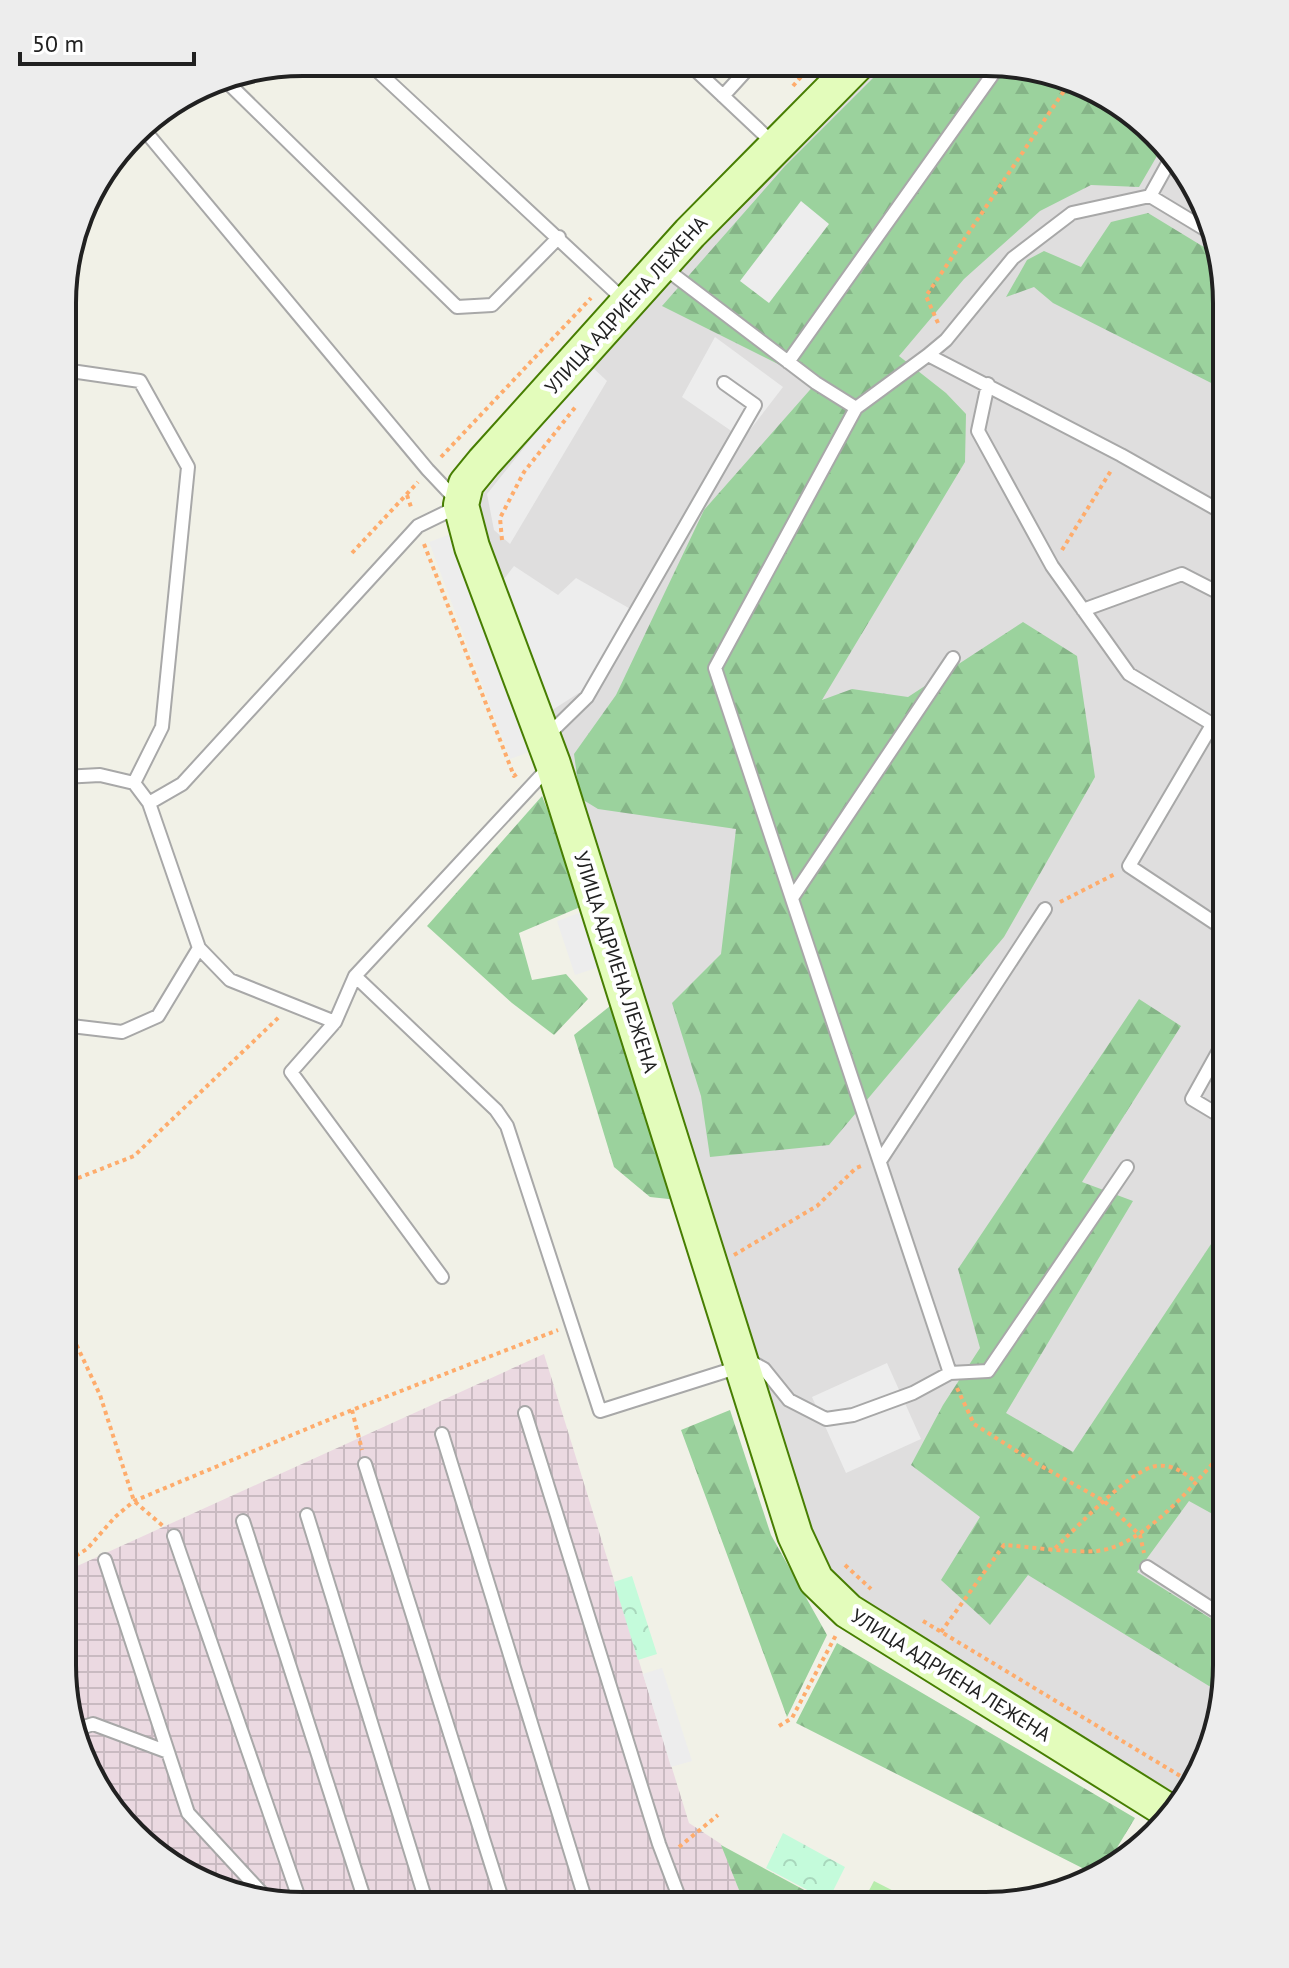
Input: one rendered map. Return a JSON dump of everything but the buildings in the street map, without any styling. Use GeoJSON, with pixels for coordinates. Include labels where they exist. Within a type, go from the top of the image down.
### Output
{"type":"FeatureCollection","features":[{"type":"Feature","properties":{"kind":"street","name":"УЛИЦА АДРИЕНА ЛЕЖЕНА"},"geometry":{"type":"LineString","coordinates":[[845,76],[661,265],[484,462],[466,484],[461,505],[540,758],[741,1361],[795,1535],[816,1580],[861,1601],[1163,1807]]}},
{"type":"Feature","properties":{"kind":"lane"},"geometry":{"type":"LineString","coordinates":[[383,76],[627,303]]}},
{"type":"Feature","properties":{"kind":"lane"},"geometry":{"type":"LineString","coordinates":[[702,76],[776,146]]}},
{"type":"Feature","properties":{"kind":"lane"},"geometry":{"type":"LineString","coordinates":[[723,96],[741,76]]}},
{"type":"Feature","properties":{"kind":"lane"},"geometry":{"type":"LineString","coordinates":[[788,362],[991,76]]}},
{"type":"Feature","properties":{"kind":"lane"},"geometry":{"type":"LineString","coordinates":[[233,87],[457,307],[492,305],[559,237]]}},
{"type":"Feature","properties":{"kind":"lane"},"geometry":{"type":"LineString","coordinates":[[149,136],[428,470],[461,505],[418,526],[182,784],[149,803]]}},
{"type":"Feature","properties":{"kind":"lane"},"geometry":{"type":"LineString","coordinates":[[1150,196],[1167,166]]}},
{"type":"Feature","properties":{"kind":"lane"},"geometry":{"type":"LineString","coordinates":[[950,1373],[715,668],[856,408],[946,340],[1013,258],[1072,213],[1150,196],[1199,226]]}},
{"type":"Feature","properties":{"kind":"lane"},"geometry":{"type":"LineString","coordinates":[[661,265],[788,362],[856,408]]}},
{"type":"Feature","properties":{"kind":"lane"},"geometry":{"type":"LineString","coordinates":[[928,355],[988,384],[1213,507]]}},
{"type":"Feature","properties":{"kind":"lane"},"geometry":{"type":"LineString","coordinates":[[76,372],[140,381],[188,467],[162,727],[134,783]]}},
{"type":"Feature","properties":{"kind":"lane"},"geometry":{"type":"LineString","coordinates":[[442,1277],[291,1072],[335,1022],[355,976],[540,758],[587,697],[755,405],[724,383]]}},
{"type":"Feature","properties":{"kind":"lane"},"geometry":{"type":"LineString","coordinates":[[988,384],[978,431],[1052,566],[1129,674],[1212,725],[1129,866],[1213,922]]}},
{"type":"Feature","properties":{"kind":"lane"},"geometry":{"type":"LineString","coordinates":[[1083,610],[1182,574],[1213,590]]}},
{"type":"Feature","properties":{"kind":"lane"},"geometry":{"type":"LineString","coordinates":[[792,898],[953,658]]}},
{"type":"Feature","properties":{"kind":"lane"},"geometry":{"type":"LineString","coordinates":[[76,776],[100,775],[134,783],[149,803],[199,948],[230,980],[335,1022]]}},
{"type":"Feature","properties":{"kind":"lane"},"geometry":{"type":"LineString","coordinates":[[880,1161],[1045,909]]}},
{"type":"Feature","properties":{"kind":"lane"},"geometry":{"type":"LineString","coordinates":[[76,1027],[122,1032],[158,1016],[199,948]]}},
{"type":"Feature","properties":{"kind":"lane"},"geometry":{"type":"LineString","coordinates":[[355,976],[496,1110],[507,1126],[600,1411],[741,1361],[764,1369],[789,1400],[826,1419],[853,1415],[913,1393],[950,1373],[988,1371],[1127,1167]]}},
{"type":"Feature","properties":{"kind":"lane"},"geometry":{"type":"LineString","coordinates":[[1213,1061],[1192,1099],[1213,1112]]}},
{"type":"Feature","properties":{"kind":"lane"},"geometry":{"type":"LineString","coordinates":[[525,1413],[677,1892]]}},
{"type":"Feature","properties":{"kind":"lane"},"geometry":{"type":"LineString","coordinates":[[442,1434],[583,1892]]}},
{"type":"Feature","properties":{"kind":"lane"},"geometry":{"type":"LineString","coordinates":[[365,1464],[500,1892]]}},
{"type":"Feature","properties":{"kind":"lane"},"geometry":{"type":"LineString","coordinates":[[307,1515],[423,1892]]}},
{"type":"Feature","properties":{"kind":"lane"},"geometry":{"type":"LineString","coordinates":[[243,1521],[362,1892]]}},
{"type":"Feature","properties":{"kind":"lane"},"geometry":{"type":"LineString","coordinates":[[174,1536],[297,1892]]}},
{"type":"Feature","properties":{"kind":"lane"},"geometry":{"type":"LineString","coordinates":[[105,1560],[188,1813],[255,1886]]}},
{"type":"Feature","properties":{"kind":"lane"},"geometry":{"type":"LineString","coordinates":[[1147,1567],[1213,1610]]}},
{"type":"Feature","properties":{"kind":"lane"},"geometry":{"type":"LineString","coordinates":[[85,1727],[93,1724],[168,1752]]}},
{"type":"Feature","properties":{"kind":"path"},"geometry":{"type":"LineString","coordinates":[[946,340],[926,296],[1064,90]]}},
{"type":"Feature","properties":{"kind":"path"},"geometry":{"type":"LineString","coordinates":[[502,546],[500,518],[524,472],[579,401]]}},
{"type":"Feature","properties":{"kind":"path"},"geometry":{"type":"LineString","coordinates":[[1052,566],[1121,455]]}},
{"type":"Feature","properties":{"kind":"path"},"geometry":{"type":"LineString","coordinates":[[352,553],[418,482]]}},
{"type":"Feature","properties":{"kind":"path"},"geometry":{"type":"LineString","coordinates":[[407,495],[412,510]]}},
{"type":"Feature","properties":{"kind":"path"},"geometry":{"type":"LineString","coordinates":[[424,544],[514,776],[540,758]]}},
{"type":"Feature","properties":{"kind":"path"},"geometry":{"type":"LineString","coordinates":[[1045,909],[1129,866]]}},
{"type":"Feature","properties":{"kind":"path"},"geometry":{"type":"LineString","coordinates":[[76,1179],[134,1156],[292,1004]]}},
{"type":"Feature","properties":{"kind":"path"},"geometry":{"type":"LineString","coordinates":[[729,1243],[732,1256],[817,1206],[856,1168],[880,1161]]}},
{"type":"Feature","properties":{"kind":"path"},"geometry":{"type":"LineString","coordinates":[[76,1556],[87,1549],[134,1501],[352,1410],[573,1324]]}},
{"type":"Feature","properties":{"kind":"path"},"geometry":{"type":"LineString","coordinates":[[76,1344],[100,1395],[134,1501],[174,1536]]}},
{"type":"Feature","properties":{"kind":"path"},"geometry":{"type":"LineString","coordinates":[[950,1373],[974,1424],[1104,1501],[1140,1535]]}},
{"type":"Feature","properties":{"kind":"path"},"geometry":{"type":"LineString","coordinates":[[352,1410],[365,1464]]}},
{"type":"Feature","properties":{"kind":"path"},"geometry":{"type":"LineString","coordinates":[[941,1632],[1004,1545],[1099,1551],[1140,1535],[1213,1463]]}},
{"type":"Feature","properties":{"kind":"path"},"geometry":{"type":"LineString","coordinates":[[1055,1548],[1125,1482],[1155,1465],[1179,1468],[1196,1482]]}},
{"type":"Feature","properties":{"kind":"path"},"geometry":{"type":"LineString","coordinates":[[779,1726],[792,1718],[861,1601],[844,1564]]}},
{"type":"Feature","properties":{"kind":"path"},"geometry":{"type":"LineString","coordinates":[[914,1616],[1183,1777]]}},
{"type":"Feature","properties":{"kind":"path"},"geometry":{"type":"LineString","coordinates":[[665,1858],[718,1815]]}},
{"type":"Feature","properties":{"kind":"shaded area"},"geometry":{"type":"Polygon","coordinates":[[[862,76],[1015,78],[1073,93],[1124,123],[1166,165],[1196,216],[1209,259],[1213,303],[1213,1679],[1201,1738],[1190,1765],[1172,1795],[851,1596],[832,1573],[814,1542],[476,514],[484,493],[588,364],[862,76]]]}},
{"type":"Feature","properties":{"kind":"shaded area"},"geometry":{"type":"Polygon","coordinates":[[[801,201],[829,224],[769,303],[740,281],[801,201]]]}},
{"type":"Feature","properties":{"kind":"shaded area"},"geometry":{"type":"Polygon","coordinates":[[[715,337],[783,387],[743,439],[682,397],[715,337]]]}},
{"type":"Feature","properties":{"kind":"shaded area"},"geometry":{"type":"Polygon","coordinates":[[[590,365],[607,381],[510,544],[494,530],[487,494],[590,365]]]}},
{"type":"Feature","properties":{"kind":"shaded area"},"geometry":{"type":"Polygon","coordinates":[[[454,533],[535,750],[510,759],[429,542],[454,533]]]}},
{"type":"Feature","properties":{"kind":"shaded area"},"geometry":{"type":"Polygon","coordinates":[[[514,566],[558,595],[576,578],[634,611],[582,691],[546,714],[500,584],[514,566]]]}},
{"type":"Feature","properties":{"kind":"shaded area"},"geometry":{"type":"Polygon","coordinates":[[[582,912],[599,967],[575,975],[557,921],[582,912]]]}},
{"type":"Feature","properties":{"kind":"shaded area"},"geometry":{"type":"Polygon","coordinates":[[[544,1354],[689,1823],[721,1844],[740,1892],[303,1892],[274,1890],[216,1875],[165,1845],[143,1825],[123,1803],[93,1752],[80,1709],[76,1679],[76,1567],[544,1354]]]}},
{"type":"Feature","properties":{"kind":"shaded area"},"geometry":{"type":"Polygon","coordinates":[[[887,1363],[921,1439],[846,1473],[812,1397],[887,1363]]]}},
{"type":"Feature","properties":{"kind":"shaded area"},"geometry":{"type":"Polygon","coordinates":[[[662,1668],[692,1761],[671,1767],[643,1674],[662,1668]]]}},
{"type":"Feature","properties":{"kind":"green space"},"geometry":{"type":"Polygon","coordinates":[[[875,76],[986,76],[1044,84],[1073,93],[1099,106],[1124,123],[1157,155],[1139,187],[1091,185],[1040,211],[964,279],[899,356],[946,393],[966,414],[965,462],[822,700],[852,689],[908,697],[1023,622],[1077,656],[1095,777],[1004,937],[829,1145],[710,1157],[701,1096],[672,1003],[721,954],[736,829],[598,809],[580,798],[574,754],[616,695],[704,510],[816,383],[662,306],[785,166],[875,76]]]}},
{"type":"Feature","properties":{"kind":"green space"},"geometry":{"type":"Polygon","coordinates":[[[1148,213],[1206,248],[1213,303],[1213,384],[1053,303],[1034,287],[1006,297],[1027,260],[1044,251],[1081,267],[1111,222],[1148,213]]]}},
{"type":"Feature","properties":{"kind":"green space"},"geometry":{"type":"Polygon","coordinates":[[[542,796],[585,905],[519,933],[532,980],[566,974],[588,999],[554,1035],[512,1003],[427,926],[542,796]]]}},
{"type":"Feature","properties":{"kind":"green space"},"geometry":{"type":"Polygon","coordinates":[[[1139,999],[1181,1026],[1082,1182],[1133,1201],[1006,1413],[1073,1452],[1213,1241],[1213,1514],[1189,1501],[1137,1572],[1213,1620],[1212,1688],[1028,1575],[990,1625],[941,1580],[980,1517],[911,1465],[943,1405],[980,1348],[958,1269],[1139,999]]]}},
{"type":"Feature","properties":{"kind":"green space"},"geometry":{"type":"Polygon","coordinates":[[[615,1002],[678,1200],[650,1197],[614,1167],[574,1035],[615,1002]]]}},
{"type":"Feature","properties":{"kind":"green space"},"geometry":{"type":"Polygon","coordinates":[[[730,1410],[771,1535],[827,1635],[787,1717],[681,1430],[730,1410]]]}},
{"type":"Feature","properties":{"kind":"green space"},"geometry":{"type":"Polygon","coordinates":[[[632,1576],[657,1654],[638,1660],[614,1582],[632,1576]]]}},
{"type":"Feature","properties":{"kind":"green space"},"geometry":{"type":"Polygon","coordinates":[[[837,1643],[1135,1818],[1115,1851],[1085,1869],[796,1723],[837,1643]]]}},
{"type":"Feature","properties":{"kind":"green space"},"geometry":{"type":"Polygon","coordinates":[[[783,1833],[845,1867],[832,1892],[811,1892],[766,1868],[783,1833]]]}},
{"type":"Feature","properties":{"kind":"green space"},"geometry":{"type":"Polygon","coordinates":[[[721,1845],[808,1892],[740,1892],[721,1845]]]}},
{"type":"Feature","properties":{"kind":"green space"},"geometry":{"type":"Polygon","coordinates":[[[874,1881],[896,1892],[868,1892],[874,1881]]]}}]}
